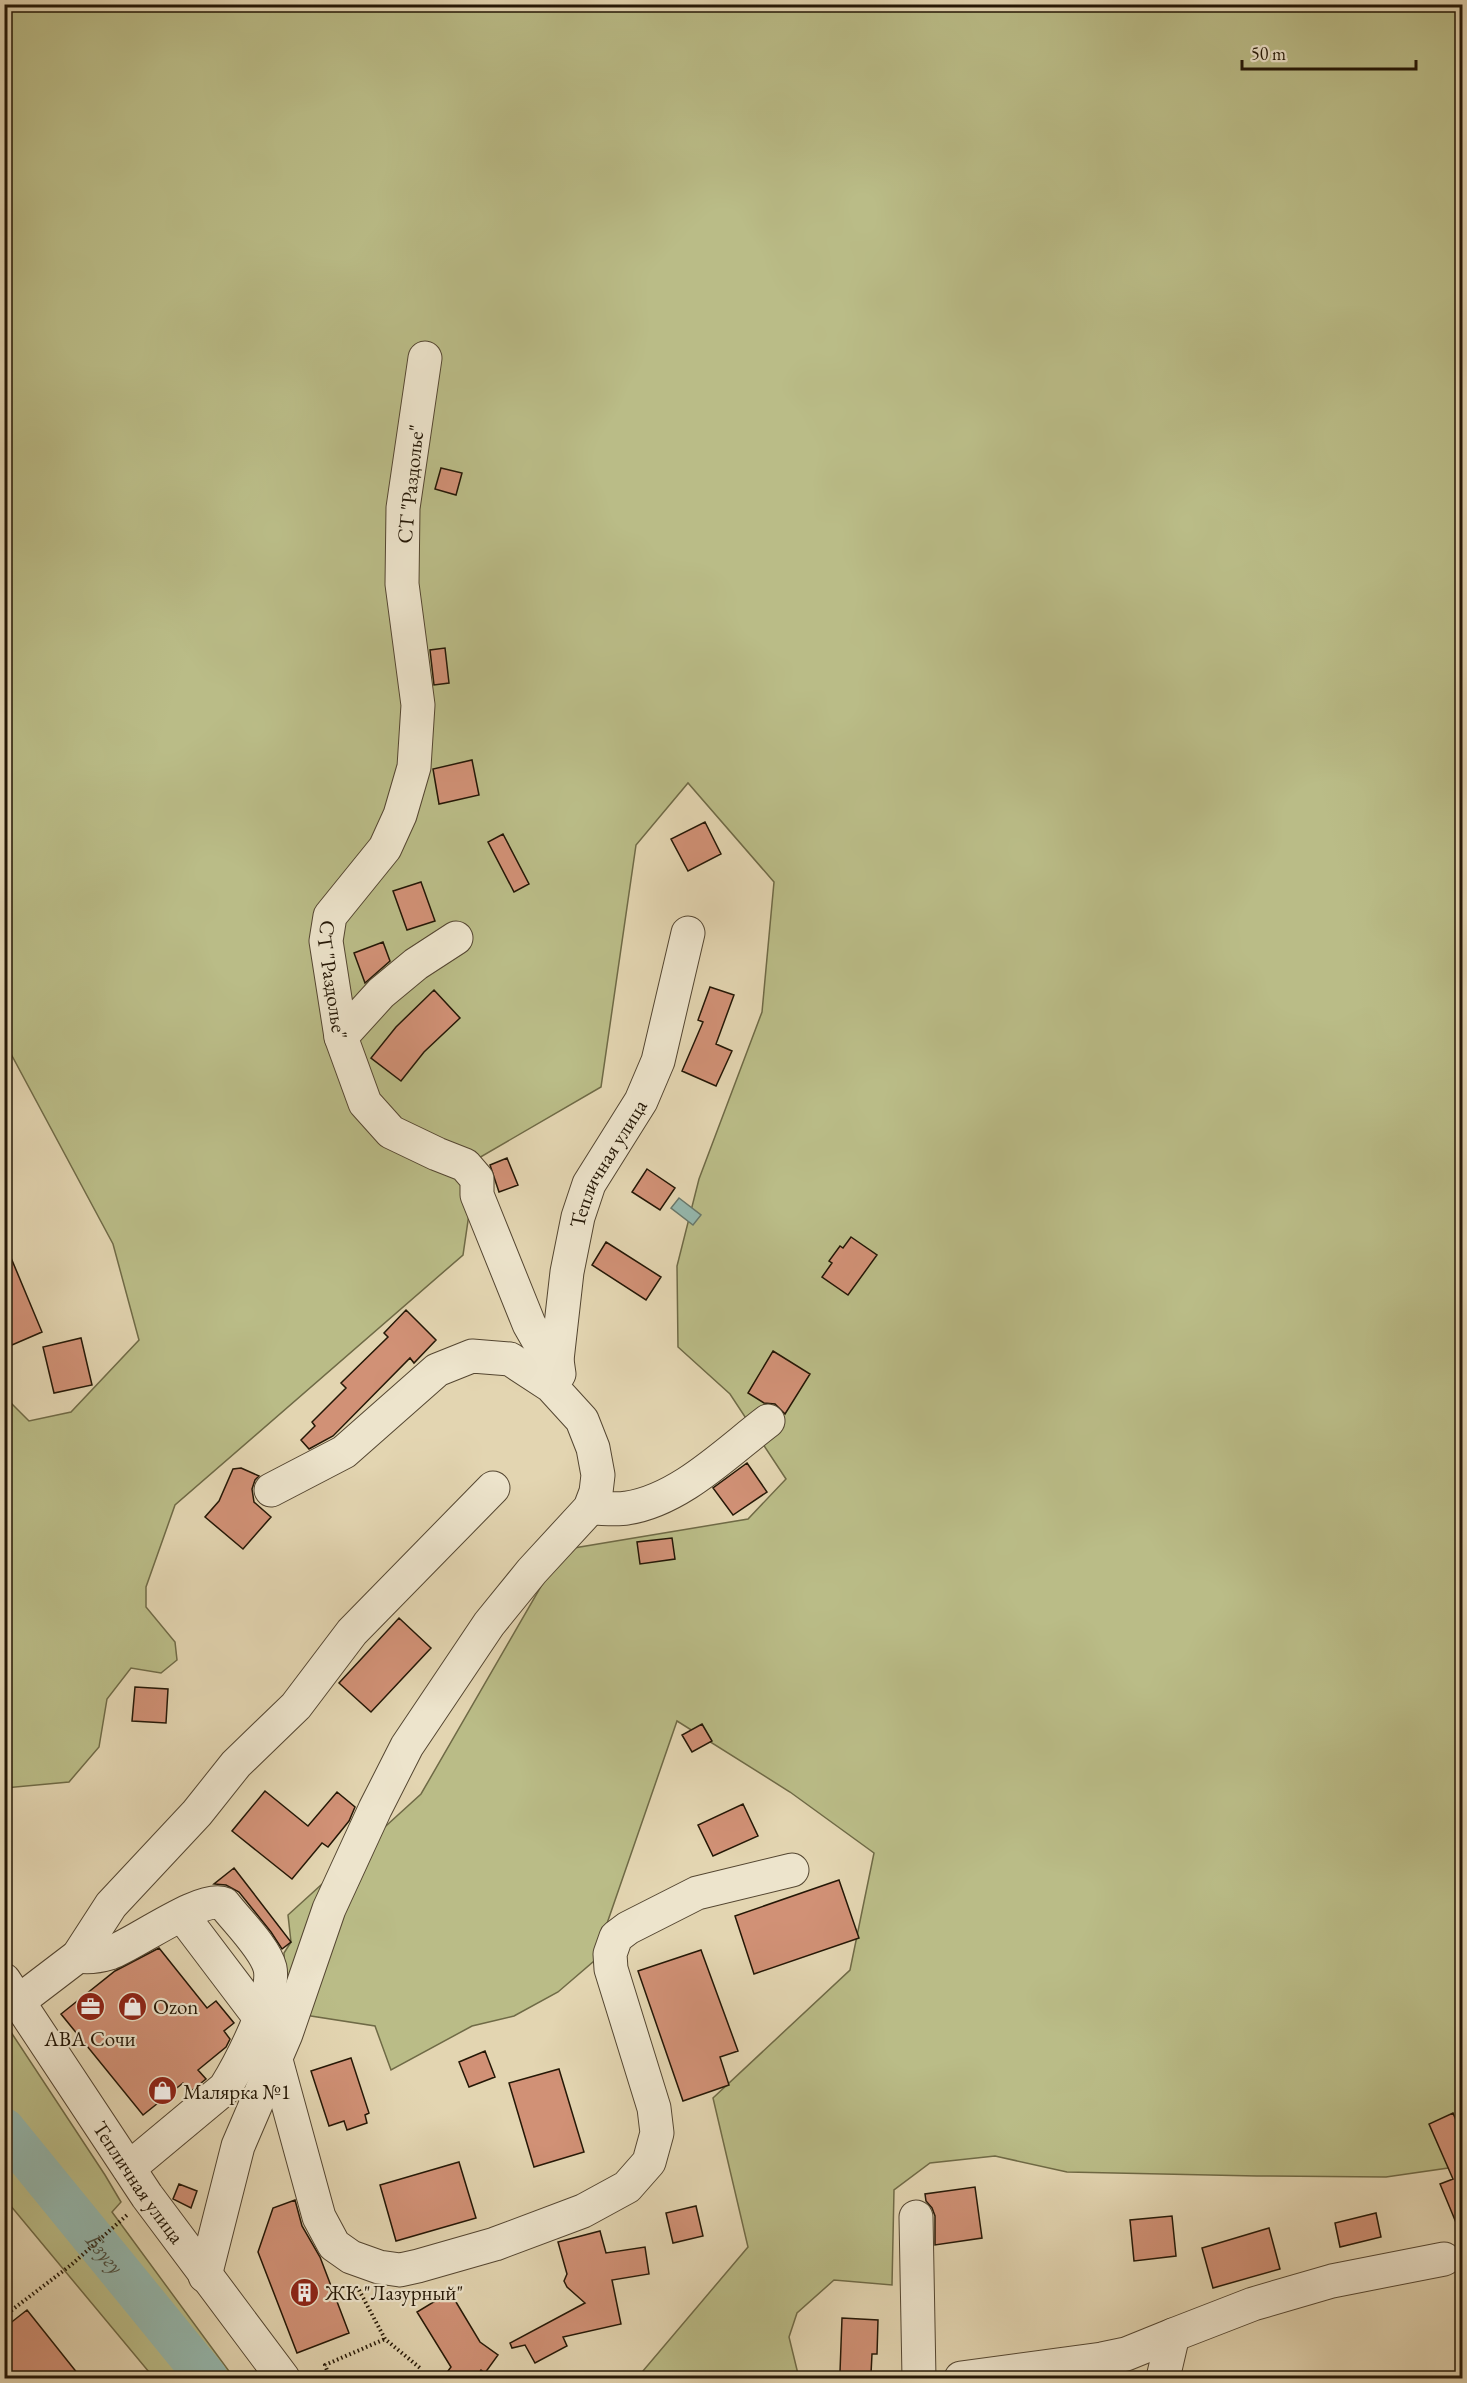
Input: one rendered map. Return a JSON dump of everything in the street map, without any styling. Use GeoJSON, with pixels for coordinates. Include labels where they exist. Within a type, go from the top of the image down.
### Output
{"type":"FeatureCollection","features":[{"type":"Feature","properties":{"kind":"street","name":"СТ \"Раздолье\""},"geometry":{"type":"LineString","coordinates":[[425,358],[403,508],[402,584],[418,705],[414,767],[400,816],[385,848],[330,916],[326,941],[341,1037],[365,1102],[391,1132],[465,1165],[477,1179],[477,1195],[528,1324],[541,1345],[557,1359]]}},
{"type":"Feature","properties":{"kind":"street","name":"Тепличная улица"},"geometry":{"type":"LineString","coordinates":[[563,1400],[557,1359],[567,1272],[578,1217],[589,1184],[641,1101],[658,1061],[688,933]]}},
{"type":"Feature","properties":{"kind":"street"},"geometry":{"type":"LineString","coordinates":[[341,1037],[381,993],[416,964],[456,938]]}},
{"type":"Feature","properties":{"kind":"street"},"geometry":{"type":"LineString","coordinates":[[206,2276],[238,2146],[276,2060],[329,1909],[375,1809],[407,1746],[489,1624],[532,1571],[590,1508],[596,1492],[598,1475],[593,1448],[582,1420],[551,1386],[510,1359],[472,1356],[437,1370],[344,1452],[272,1490]]}},
{"type":"Feature","properties":{"kind":"street"},"geometry":{"type":"LineString","coordinates":[[590,1508],[627,1508],[665,1497],[684,1486],[768,1421]]}},
{"type":"Feature","properties":{"kind":"street"},"geometry":{"type":"LineString","coordinates":[[12,1990],[78,1956],[111,1905],[197,1813],[236,1764],[296,1706],[352,1632],[493,1488]]}},
{"type":"Feature","properties":{"kind":"street"},"geometry":{"type":"LineString","coordinates":[[276,2060],[319,2217],[334,2245],[351,2257],[379,2267],[400,2270],[517,2236],[583,2211],[627,2187],[649,2162],[657,2133],[654,2108],[611,1970],[610,1954],[616,1937],[628,1928],[697,1893],[792,1870]]}},
{"type":"Feature","properties":{"kind":"street"},"geometry":{"type":"LineString","coordinates":[[78,1956],[89,1958],[111,1952],[201,1905],[218,1902],[224,1904],[266,1958],[271,1979],[260,2018],[225,2088],[129,2168]]}},
{"type":"Feature","properties":{"kind":"street","name":"Тепличная улица"},"geometry":{"type":"LineString","coordinates":[[12,1990],[129,2168],[206,2276],[284,2379]]}},
{"type":"Feature","properties":{"kind":"street"},"geometry":{"type":"LineString","coordinates":[[916,2217],[919,2379]]}},
{"type":"Feature","properties":{"kind":"street"},"geometry":{"type":"LineString","coordinates":[[961,2379],[1126,2354],[1253,2304],[1332,2281],[1444,2259]]}},
{"type":"Feature","properties":{"kind":"street"},"geometry":{"type":"LineString","coordinates":[[1162,2379],[1173,2335]]}},
{"type":"Feature","properties":{"kind":"path"},"geometry":{"type":"LineString","coordinates":[[4,2316],[71,2265],[109,2232]]}},
{"type":"Feature","properties":{"kind":"path"},"geometry":{"type":"LineString","coordinates":[[330,2379],[325,2366],[385,2339],[420,2368]]}},
{"type":"Feature","properties":{"kind":"green space"},"geometry":{"type":"Polygon","coordinates":[[[5,5],[1462,5],[1462,2166],[1386,2177],[1067,2172],[995,2156],[930,2163],[894,2190],[892,2285],[834,2280],[797,2313],[789,2337],[799,2378],[637,2378],[748,2247],[713,2098],[850,1970],[874,1853],[790,1792],[677,1721],[594,1961],[558,1992],[514,2016],[472,2026],[391,2070],[375,2026],[311,2016],[285,1988],[284,1953],[291,1942],[288,1915],[421,1794],[562,1550],[748,1519],[786,1479],[730,1394],[678,1347],[677,1266],[699,1179],[762,1012],[774,882],[688,783],[636,845],[601,1087],[477,1159],[463,1255],[175,1505],[146,1587],[146,1607],[175,1642],[177,1660],[161,1673],[131,1668],[107,1699],[99,1747],[69,1782],[5,1788],[4,1396],[29,1421],[71,1412],[139,1340],[113,1244],[11,1054],[5,1054],[5,5]]]}},
{"type":"Feature","properties":{"kind":"green space"},"geometry":{"type":"Polygon","coordinates":[[[5,2023],[121,2202],[112,2212],[234,2378],[154,2378],[5,2199],[5,2023]]]}},
{"type":"Feature","properties":{"kind":"water"},"geometry":{"type":"Polygon","coordinates":[[[679,1198],[701,1215],[693,1225],[671,1208],[679,1198]]]}},
{"type":"Feature","properties":{"kind":"building"},"geometry":{"type":"Polygon","coordinates":[[[441,468],[462,473],[456,495],[435,489],[441,468]]]}},
{"type":"Feature","properties":{"kind":"building"},"geometry":{"type":"Polygon","coordinates":[[[445,648],[449,683],[434,685],[430,650],[445,648]]]}},
{"type":"Feature","properties":{"kind":"building"},"geometry":{"type":"Polygon","coordinates":[[[472,760],[479,795],[439,804],[433,769],[472,760]]]}},
{"type":"Feature","properties":{"kind":"building"},"geometry":{"type":"Polygon","coordinates":[[[705,822],[721,854],[688,871],[671,839],[705,822]]]}},
{"type":"Feature","properties":{"kind":"building"},"geometry":{"type":"Polygon","coordinates":[[[503,834],[529,884],[514,892],[488,842],[503,834]]]}},
{"type":"Feature","properties":{"kind":"building"},"geometry":{"type":"Polygon","coordinates":[[[421,882],[435,921],[407,930],[393,891],[421,882]]]}},
{"type":"Feature","properties":{"kind":"building"},"geometry":{"type":"Polygon","coordinates":[[[383,942],[390,961],[365,983],[354,953],[383,942]]]}},
{"type":"Feature","properties":{"kind":"building"},"geometry":{"type":"Polygon","coordinates":[[[710,987],[734,995],[716,1044],[732,1051],[716,1086],[682,1071],[703,1022],[698,1020],[710,987]]]}},
{"type":"Feature","properties":{"kind":"building"},"geometry":{"type":"Polygon","coordinates":[[[434,990],[460,1018],[424,1052],[401,1081],[371,1058],[396,1027],[434,990]]]}},
{"type":"Feature","properties":{"kind":"building"},"geometry":{"type":"Polygon","coordinates":[[[507,1158],[518,1185],[499,1192],[490,1165],[507,1158]]]}},
{"type":"Feature","properties":{"kind":"building"},"geometry":{"type":"Polygon","coordinates":[[[647,1169],[675,1188],[660,1210],[632,1192],[647,1169]]]}},
{"type":"Feature","properties":{"kind":"building"},"geometry":{"type":"Polygon","coordinates":[[[851,1237],[877,1255],[848,1295],[822,1277],[832,1263],[829,1261],[840,1246],[843,1248],[851,1237]]]}},
{"type":"Feature","properties":{"kind":"building"},"geometry":{"type":"Polygon","coordinates":[[[4,1241],[42,1332],[12,1345],[4,1327],[4,1241]]]}},
{"type":"Feature","properties":{"kind":"building"},"geometry":{"type":"Polygon","coordinates":[[[606,1242],[661,1277],[646,1300],[592,1265],[606,1242]]]}},
{"type":"Feature","properties":{"kind":"building"},"geometry":{"type":"Polygon","coordinates":[[[406,1310],[436,1340],[414,1363],[410,1358],[333,1436],[309,1449],[301,1440],[315,1426],[312,1422],[346,1388],[341,1383],[388,1337],[384,1333],[406,1310]]]}},
{"type":"Feature","properties":{"kind":"building"},"geometry":{"type":"Polygon","coordinates":[[[81,1338],[92,1385],[54,1393],[43,1347],[81,1338]]]}},
{"type":"Feature","properties":{"kind":"building"},"geometry":{"type":"Polygon","coordinates":[[[773,1351],[810,1374],[785,1414],[775,1404],[764,1403],[748,1393],[773,1351]]]}},
{"type":"Feature","properties":{"kind":"building"},"geometry":{"type":"Polygon","coordinates":[[[747,1463],[767,1492],[733,1515],[713,1488],[747,1463]]]}},
{"type":"Feature","properties":{"kind":"building"},"geometry":{"type":"Polygon","coordinates":[[[241,1468],[259,1476],[252,1489],[254,1502],[271,1517],[243,1549],[205,1517],[219,1501],[233,1469],[241,1468]]]}},
{"type":"Feature","properties":{"kind":"building"},"geometry":{"type":"Polygon","coordinates":[[[672,1538],[675,1559],[640,1564],[637,1542],[672,1538]]]}},
{"type":"Feature","properties":{"kind":"building"},"geometry":{"type":"Polygon","coordinates":[[[399,1618],[431,1648],[371,1712],[339,1683],[399,1618]]]}},
{"type":"Feature","properties":{"kind":"building"},"geometry":{"type":"Polygon","coordinates":[[[135,1687],[168,1689],[166,1723],[132,1721],[135,1687]]]}},
{"type":"Feature","properties":{"kind":"building"},"geometry":{"type":"Polygon","coordinates":[[[702,1724],[712,1741],[692,1752],[682,1735],[702,1724]]]}},
{"type":"Feature","properties":{"kind":"building"},"geometry":{"type":"Polygon","coordinates":[[[265,1791],[308,1826],[337,1792],[355,1807],[349,1821],[328,1847],[322,1843],[292,1879],[232,1831],[265,1791]]]}},
{"type":"Feature","properties":{"kind":"building"},"geometry":{"type":"Polygon","coordinates":[[[743,1804],[758,1836],[713,1856],[698,1825],[743,1804]]]}},
{"type":"Feature","properties":{"kind":"building"},"geometry":{"type":"Polygon","coordinates":[[[234,1868],[291,1942],[282,1949],[239,1892],[226,1885],[214,1884],[234,1868]]]}},
{"type":"Feature","properties":{"kind":"building"},"geometry":{"type":"Polygon","coordinates":[[[839,1880],[859,1938],[754,1974],[735,1916],[839,1880]]]}},
{"type":"Feature","properties":{"kind":"building"},"geometry":{"type":"Polygon","coordinates":[[[159,1948],[207,2008],[216,2001],[234,2023],[224,2031],[230,2039],[226,2047],[198,2070],[206,2079],[190,2092],[183,2083],[143,2115],[61,2014],[115,1971],[159,1948]]]}},
{"type":"Feature","properties":{"kind":"building"},"geometry":{"type":"Polygon","coordinates":[[[701,1950],[738,2051],[720,2057],[729,2085],[683,2101],[638,1971],[701,1950]]]}},
{"type":"Feature","properties":{"kind":"building"},"geometry":{"type":"Polygon","coordinates":[[[485,2051],[495,2077],[469,2087],[459,2062],[485,2051]]]}},
{"type":"Feature","properties":{"kind":"building"},"geometry":{"type":"Polygon","coordinates":[[[351,2058],[369,2113],[365,2115],[367,2123],[347,2130],[344,2121],[329,2126],[311,2071],[351,2058]]]}},
{"type":"Feature","properties":{"kind":"building"},"geometry":{"type":"Polygon","coordinates":[[[559,2069],[584,2152],[534,2167],[509,2083],[559,2069]]]}},
{"type":"Feature","properties":{"kind":"building"},"geometry":{"type":"Polygon","coordinates":[[[1453,2113],[1462,2134],[1462,2237],[1440,2184],[1453,2179],[1429,2124],[1453,2113]]]}},
{"type":"Feature","properties":{"kind":"building"},"geometry":{"type":"Polygon","coordinates":[[[459,2162],[476,2218],[396,2241],[380,2185],[459,2162]]]}},
{"type":"Feature","properties":{"kind":"building"},"geometry":{"type":"Polygon","coordinates":[[[179,2184],[197,2191],[191,2208],[173,2199],[179,2184]]]}},
{"type":"Feature","properties":{"kind":"building"},"geometry":{"type":"Polygon","coordinates":[[[975,2187],[982,2238],[935,2245],[935,2216],[926,2201],[925,2194],[975,2187]]]}},
{"type":"Feature","properties":{"kind":"building","name":"ЖК \"Лазурный\""},"geometry":{"type":"Polygon","coordinates":[[[295,2200],[302,2226],[320,2257],[349,2333],[297,2353],[258,2252],[273,2208],[295,2200]]]}},
{"type":"Feature","properties":{"kind":"building"},"geometry":{"type":"Polygon","coordinates":[[[696,2206],[703,2236],[673,2243],[666,2213],[696,2206]]]}},
{"type":"Feature","properties":{"kind":"building"},"geometry":{"type":"Polygon","coordinates":[[[1376,2213],[1381,2237],[1340,2247],[1335,2223],[1376,2213]]]}},
{"type":"Feature","properties":{"kind":"building"},"geometry":{"type":"Polygon","coordinates":[[[1172,2216],[1176,2256],[1134,2261],[1130,2220],[1172,2216]]]}},
{"type":"Feature","properties":{"kind":"building"},"geometry":{"type":"Polygon","coordinates":[[[1269,2228],[1280,2269],[1213,2288],[1202,2248],[1269,2228]]]}},
{"type":"Feature","properties":{"kind":"building"},"geometry":{"type":"Polygon","coordinates":[[[600,2231],[606,2253],[645,2247],[649,2274],[612,2280],[621,2324],[563,2337],[567,2346],[535,2363],[525,2345],[512,2348],[510,2343],[585,2303],[567,2287],[564,2281],[567,2274],[558,2242],[600,2231]]]}},
{"type":"Feature","properties":{"kind":"building"},"geometry":{"type":"Polygon","coordinates":[[[450,2292],[480,2342],[498,2355],[485,2373],[481,2370],[475,2379],[442,2379],[451,2367],[417,2312],[450,2292]]]}},
{"type":"Feature","properties":{"kind":"building"},"geometry":{"type":"Polygon","coordinates":[[[27,2310],[82,2379],[4,2379],[4,2328],[27,2310]]]}},
{"type":"Feature","properties":{"kind":"building"},"geometry":{"type":"Polygon","coordinates":[[[842,2318],[878,2320],[877,2354],[872,2354],[871,2374],[840,2372],[842,2318]]]}},
{"type":"Feature","properties":{"kind":"waterway","name":"Бзугу"},"geometry":{"type":"LineString","coordinates":[[4,2129],[207,2378]]}},
{"type":"Feature","properties":{"kind":"place","name":"Ozon"},"geometry":{"type":"Point","coordinates":[132,2006]}},
{"type":"Feature","properties":{"kind":"place","name":"АВА Сочи"},"geometry":{"type":"Point","coordinates":[90,2007]}},
{"type":"Feature","properties":{"kind":"place","name":"Малярка №1"},"geometry":{"type":"Point","coordinates":[162,2091]}},
{"type":"Feature","properties":{"kind":"place","name":"ЖК \"Лазурный\""},"geometry":{"type":"Point","coordinates":[304,2292]}}]}
